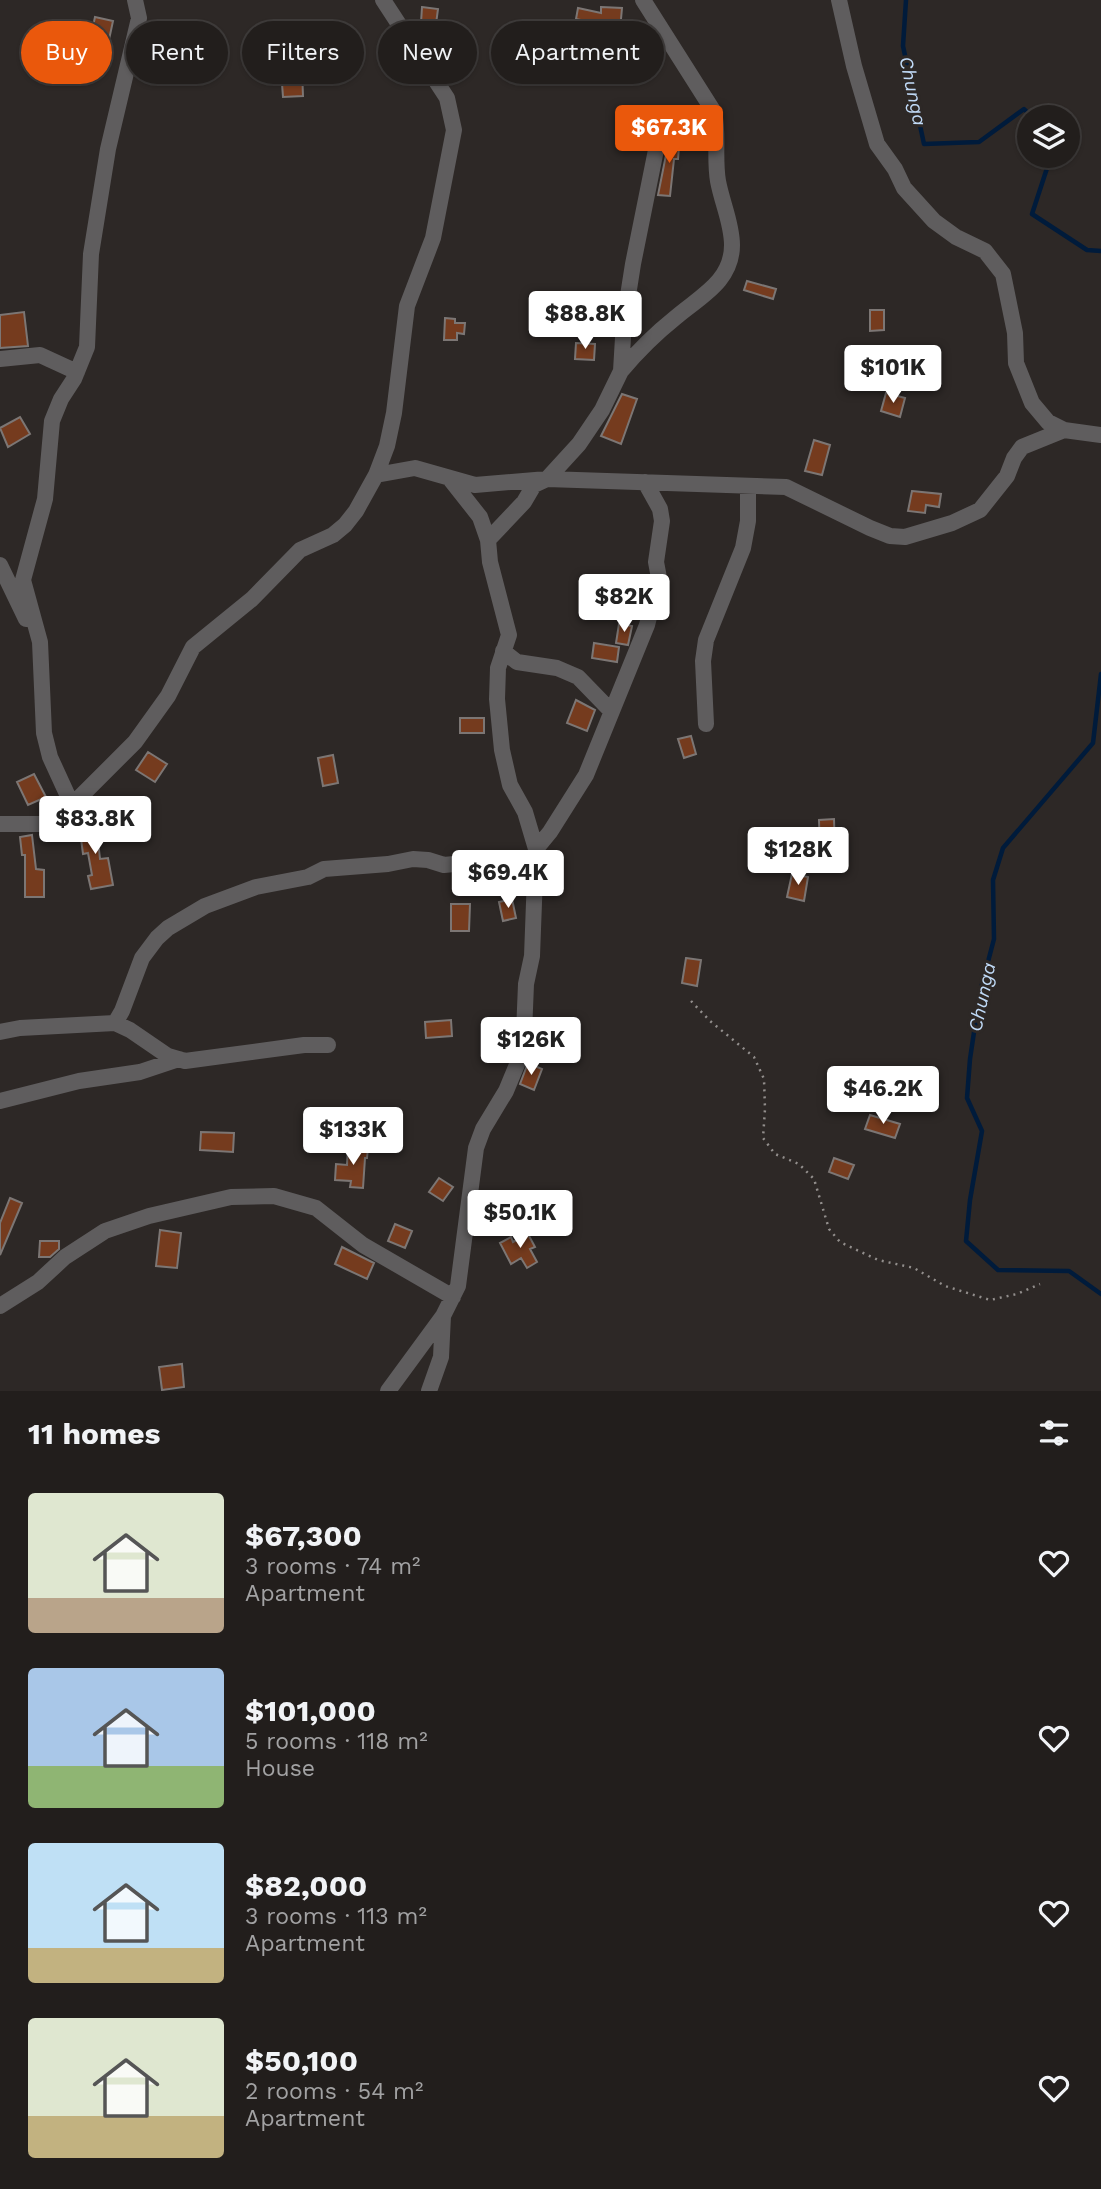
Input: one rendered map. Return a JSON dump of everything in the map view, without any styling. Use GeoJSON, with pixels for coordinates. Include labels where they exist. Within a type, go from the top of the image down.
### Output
{"type":"FeatureCollection","features":[{"type":"Feature","properties":{"kind":"street"},"geometry":{"type":"LineString","coordinates":[[0,824],[48,824],[72,805],[135,742],[169,696],[193,647],[252,598],[300,550],[332,535],[345,524],[376,475],[387,446],[394,413],[407,306],[433,238],[454,130],[447,98],[383,0]]}},
{"type":"Feature","properties":{"kind":"street"},"geometry":{"type":"LineString","coordinates":[[488,540],[524,502],[534,485],[547,480],[589,431],[621,371],[676,316],[695,304],[717,284],[728,269],[732,246],[728,217],[718,180],[718,131],[714,112],[643,0]]}},
{"type":"Feature","properties":{"kind":"street"},"geometry":{"type":"LineString","coordinates":[[839,0],[854,66],[877,144],[895,169],[904,188],[925,212],[956,237],[985,251],[1003,274],[1015,333],[1016,363],[1032,403],[1048,422],[1065,430],[1101,436]]}},
{"type":"Feature","properties":{"kind":"street"},"geometry":{"type":"LineString","coordinates":[[72,805],[50,757],[44,733],[40,642],[23,580],[45,499],[52,421],[87,347],[91,254],[108,149],[139,18],[138,4]]}},
{"type":"Feature","properties":{"kind":"street"},"geometry":{"type":"LineString","coordinates":[[621,371],[624,321],[633,264],[660,130]]}},
{"type":"Feature","properties":{"kind":"street"},"geometry":{"type":"LineString","coordinates":[[0,359],[40,355],[77,372]]}},
{"type":"Feature","properties":{"kind":"street"},"geometry":{"type":"LineString","coordinates":[[376,475],[415,468],[475,485],[547,480],[786,487],[890,536],[905,537],[953,523],[980,510],[1007,477],[1014,458],[1022,447],[1065,430]]}},
{"type":"Feature","properties":{"kind":"street"},"geometry":{"type":"LineString","coordinates":[[388,1391],[443,1316],[458,1286],[477,1148],[482,1129],[506,1091],[517,1062],[524,1033],[526,984],[532,956],[536,849],[525,812],[510,785],[502,750],[497,699],[498,668],[509,635],[490,562],[488,540],[480,517],[450,479]]}},
{"type":"Feature","properties":{"kind":"street"},"geometry":{"type":"LineString","coordinates":[[536,849],[586,775],[647,625],[659,578],[656,562],[662,521],[660,509],[645,482]]}},
{"type":"Feature","properties":{"kind":"street"},"geometry":{"type":"LineString","coordinates":[[706,724],[703,661],[706,640],[743,548],[748,521],[748,487]]}},
{"type":"Feature","properties":{"kind":"street"},"geometry":{"type":"LineString","coordinates":[[0,565],[17,604],[40,642]]}},
{"type":"Feature","properties":{"kind":"street"},"geometry":{"type":"LineString","coordinates":[[503,651],[517,662],[557,667],[578,677],[611,711]]}},
{"type":"Feature","properties":{"kind":"street"},"geometry":{"type":"LineString","coordinates":[[115,1023],[142,958],[162,933],[205,906],[257,887],[308,877],[324,869],[388,864],[413,859],[444,865],[494,860],[535,868]]}},
{"type":"Feature","properties":{"kind":"street"},"geometry":{"type":"LineString","coordinates":[[0,1032],[20,1028],[115,1023],[168,1056],[185,1061],[304,1045],[328,1045]]}},
{"type":"Feature","properties":{"kind":"street"},"geometry":{"type":"LineString","coordinates":[[0,1101],[79,1081],[140,1072],[178,1059]]}},
{"type":"Feature","properties":{"kind":"street"},"geometry":{"type":"LineString","coordinates":[[0,1306],[38,1282],[65,1257],[105,1231],[149,1216],[231,1197],[274,1196],[316,1208],[363,1245],[453,1297]]}},
{"type":"Feature","properties":{"kind":"street"},"geometry":{"type":"LineString","coordinates":[[429,1391],[440,1357],[443,1316]]}},
{"type":"Feature","properties":{"kind":"path"},"geometry":{"type":"LineString","coordinates":[[691,1001],[754,1058],[764,1079],[763,1138],[775,1154],[799,1164],[814,1179],[829,1229],[840,1242],[878,1260],[914,1268],[945,1286],[990,1300],[1017,1294],[1040,1284]]}},
{"type":"Feature","properties":{"kind":"building"},"geometry":{"type":"Polygon","coordinates":[[[422,7],[438,9],[436,21],[421,21],[422,7]]]}},
{"type":"Feature","properties":{"kind":"building"},"geometry":{"type":"Polygon","coordinates":[[[601,7],[622,8],[621,21],[576,19],[578,8],[601,13],[601,7]]]}},
{"type":"Feature","properties":{"kind":"building"},"geometry":{"type":"Polygon","coordinates":[[[95,17],[113,21],[112,26],[112,21],[94,21],[95,17]]]}},
{"type":"Feature","properties":{"kind":"building"},"geometry":{"type":"Polygon","coordinates":[[[282,84],[303,84],[303,96],[283,97],[282,84]]]}},
{"type":"Feature","properties":{"kind":"building"},"geometry":{"type":"Polygon","coordinates":[[[670,135],[680,135],[678,159],[674,159],[670,196],[658,195],[670,135]]]}},
{"type":"Feature","properties":{"kind":"building"},"geometry":{"type":"Polygon","coordinates":[[[747,281],[776,289],[773,299],[744,290],[747,281]]]}},
{"type":"Feature","properties":{"kind":"building"},"geometry":{"type":"Polygon","coordinates":[[[870,310],[884,310],[884,330],[870,331],[870,310]]]}},
{"type":"Feature","properties":{"kind":"building"},"geometry":{"type":"Polygon","coordinates":[[[24,312],[28,346],[0,348],[0,315],[24,312]]]}},
{"type":"Feature","properties":{"kind":"building"},"geometry":{"type":"Polygon","coordinates":[[[445,318],[455,319],[455,323],[465,323],[464,334],[457,333],[457,340],[444,340],[445,318]]]}},
{"type":"Feature","properties":{"kind":"building"},"geometry":{"type":"Polygon","coordinates":[[[576,343],[595,344],[594,360],[575,359],[576,343]]]}},
{"type":"Feature","properties":{"kind":"building"},"geometry":{"type":"Polygon","coordinates":[[[886,393],[905,398],[900,417],[881,411],[886,393]]]}},
{"type":"Feature","properties":{"kind":"building"},"geometry":{"type":"Polygon","coordinates":[[[622,394],[637,399],[621,444],[601,436],[622,394]]]}},
{"type":"Feature","properties":{"kind":"building"},"geometry":{"type":"Polygon","coordinates":[[[20,417],[30,434],[8,447],[0,428],[20,417]]]}},
{"type":"Feature","properties":{"kind":"building"},"geometry":{"type":"Polygon","coordinates":[[[814,440],[830,445],[822,475],[805,471],[814,440]]]}},
{"type":"Feature","properties":{"kind":"building"},"geometry":{"type":"Polygon","coordinates":[[[912,491],[941,494],[939,507],[926,505],[925,513],[908,511],[912,491]]]}},
{"type":"Feature","properties":{"kind":"building"},"geometry":{"type":"Polygon","coordinates":[[[619,624],[632,626],[628,645],[616,643],[619,624]]]}},
{"type":"Feature","properties":{"kind":"building"},"geometry":{"type":"Polygon","coordinates":[[[594,643],[619,647],[617,662],[592,658],[594,643]]]}},
{"type":"Feature","properties":{"kind":"building"},"geometry":{"type":"Polygon","coordinates":[[[576,700],[595,710],[587,731],[567,723],[576,700]]]}},
{"type":"Feature","properties":{"kind":"building"},"geometry":{"type":"Polygon","coordinates":[[[460,718],[484,718],[484,733],[460,733],[460,718]]]}},
{"type":"Feature","properties":{"kind":"building"},"geometry":{"type":"Polygon","coordinates":[[[691,736],[696,754],[684,758],[678,739],[691,736]]]}},
{"type":"Feature","properties":{"kind":"building"},"geometry":{"type":"Polygon","coordinates":[[[148,752],[167,764],[155,782],[136,770],[148,752]]]}},
{"type":"Feature","properties":{"kind":"building"},"geometry":{"type":"Polygon","coordinates":[[[333,755],[338,783],[323,786],[318,758],[333,755]]]}},
{"type":"Feature","properties":{"kind":"building"},"geometry":{"type":"Polygon","coordinates":[[[34,774],[46,797],[28,805],[17,782],[34,774]]]}},
{"type":"Feature","properties":{"kind":"building"},"geometry":{"type":"Polygon","coordinates":[[[834,819],[835,852],[820,852],[819,820],[834,819]]]}},
{"type":"Feature","properties":{"kind":"building"},"geometry":{"type":"Polygon","coordinates":[[[96,821],[100,859],[108,858],[113,885],[91,889],[88,876],[92,875],[88,853],[83,854],[79,823],[96,821]]]}},
{"type":"Feature","properties":{"kind":"building"},"geometry":{"type":"Polygon","coordinates":[[[32,835],[36,869],[44,870],[44,897],[25,897],[25,855],[22,855],[20,837],[32,835]]]}},
{"type":"Feature","properties":{"kind":"building"},"geometry":{"type":"Polygon","coordinates":[[[792,874],[808,877],[804,901],[787,897],[792,874]]]}},
{"type":"Feature","properties":{"kind":"building"},"geometry":{"type":"Polygon","coordinates":[[[512,899],[516,918],[503,921],[499,902],[512,899]]]}},
{"type":"Feature","properties":{"kind":"building"},"geometry":{"type":"Polygon","coordinates":[[[451,904],[470,904],[469,931],[451,931],[451,904]]]}},
{"type":"Feature","properties":{"kind":"building"},"geometry":{"type":"Polygon","coordinates":[[[686,958],[701,960],[697,986],[682,983],[686,958]]]}},
{"type":"Feature","properties":{"kind":"building"},"geometry":{"type":"Polygon","coordinates":[[[451,1020],[452,1036],[426,1038],[425,1022],[451,1020]]]}},
{"type":"Feature","properties":{"kind":"building"},"geometry":{"type":"Polygon","coordinates":[[[528,1063],[542,1069],[534,1090],[520,1084],[528,1063]]]}},
{"type":"Feature","properties":{"kind":"building"},"geometry":{"type":"Polygon","coordinates":[[[870,1115],[900,1124],[895,1138],[865,1129],[870,1115]]]}},
{"type":"Feature","properties":{"kind":"building"},"geometry":{"type":"Polygon","coordinates":[[[201,1132],[234,1133],[233,1152],[200,1150],[201,1132]]]}},
{"type":"Feature","properties":{"kind":"building"},"geometry":{"type":"Polygon","coordinates":[[[348,1146],[368,1148],[363,1188],[350,1187],[351,1181],[335,1180],[336,1164],[347,1165],[348,1146]]]}},
{"type":"Feature","properties":{"kind":"building"},"geometry":{"type":"Polygon","coordinates":[[[834,1158],[854,1165],[848,1179],[829,1172],[834,1158]]]}},
{"type":"Feature","properties":{"kind":"building"},"geometry":{"type":"Polygon","coordinates":[[[439,1178],[453,1187],[443,1201],[429,1192],[439,1178]]]}},
{"type":"Feature","properties":{"kind":"building"},"geometry":{"type":"Polygon","coordinates":[[[10,1198],[22,1203],[0,1255],[0,1223],[10,1198]]]}},
{"type":"Feature","properties":{"kind":"building"},"geometry":{"type":"Polygon","coordinates":[[[395,1224],[412,1231],[405,1248],[388,1241],[395,1224]]]}},
{"type":"Feature","properties":{"kind":"building"},"geometry":{"type":"Polygon","coordinates":[[[160,1230],[181,1233],[177,1268],[156,1266],[160,1230]]]}},
{"type":"Feature","properties":{"kind":"building"},"geometry":{"type":"Polygon","coordinates":[[[528,1234],[535,1247],[530,1249],[537,1262],[527,1268],[521,1258],[511,1264],[500,1243],[511,1237],[513,1242],[528,1234]]]}},
{"type":"Feature","properties":{"kind":"building"},"geometry":{"type":"Polygon","coordinates":[[[40,1241],[59,1241],[59,1249],[50,1257],[39,1257],[40,1241]]]}},
{"type":"Feature","properties":{"kind":"building"},"geometry":{"type":"Polygon","coordinates":[[[342,1247],[374,1263],[367,1279],[335,1264],[342,1247]]]}},
{"type":"Feature","properties":{"kind":"building"},"geometry":{"type":"Polygon","coordinates":[[[182,1364],[184,1387],[162,1390],[159,1367],[182,1364]]]}},
{"type":"Feature","properties":{"kind":"waterway","name":"Chunga"},"geometry":{"type":"LineString","coordinates":[[906,0],[903,46],[924,144],[979,142],[1017,114]]}},
{"type":"Feature","properties":{"kind":"waterway","name":"Chunga"},"geometry":{"type":"LineString","coordinates":[[1047,168],[1032,214],[1087,250],[1101,251]]}},
{"type":"Feature","properties":{"kind":"waterway","name":"Chunga"},"geometry":{"type":"LineString","coordinates":[[1101,674],[1093,743],[1003,848],[993,880],[994,939],[980,992],[967,1098],[982,1131],[966,1241],[998,1270],[1069,1271],[1101,1294]]}}]}
